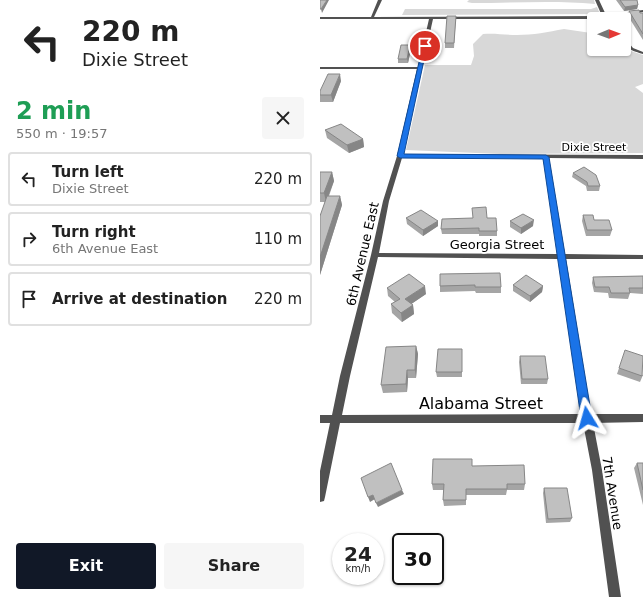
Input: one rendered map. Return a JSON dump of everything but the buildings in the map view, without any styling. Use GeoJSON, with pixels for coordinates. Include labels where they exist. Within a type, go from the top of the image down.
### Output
{"type":"FeatureCollection","features":[{"type":"Feature","properties":{"kind":"street"},"geometry":{"type":"LineString","coordinates":[[372,18],[380,0]]}},
{"type":"Feature","properties":{"kind":"street"},"geometry":{"type":"LineString","coordinates":[[597,0],[602,12]]}},
{"type":"Feature","properties":{"kind":"street"},"geometry":{"type":"LineString","coordinates":[[631,13],[643,12]]}},
{"type":"Feature","properties":{"kind":"street"},"geometry":{"type":"LineString","coordinates":[[320,18],[587,17]]}},
{"type":"Feature","properties":{"kind":"street","name":"6th Avenue East"},"geometry":{"type":"LineString","coordinates":[[320,497],[345,376],[375,255],[388,194],[400,156],[431,18]]}},
{"type":"Feature","properties":{"kind":"street"},"geometry":{"type":"LineString","coordinates":[[631,49],[643,52]]}},
{"type":"Feature","properties":{"kind":"street"},"geometry":{"type":"LineString","coordinates":[[320,68],[420,68]]}},
{"type":"Feature","properties":{"kind":"street","name":"Dixie Street"},"geometry":{"type":"LineString","coordinates":[[400,156],[643,157]]}},
{"type":"Feature","properties":{"kind":"street","name":"7th Avenue"},"geometry":{"type":"LineString","coordinates":[[546,157],[587,418],[597,470],[615,597]]}},
{"type":"Feature","properties":{"kind":"street","name":"Georgia Street"},"geometry":{"type":"LineString","coordinates":[[375,255],[643,257]]}},
{"type":"Feature","properties":{"kind":"street","name":"Alabama Street"},"geometry":{"type":"LineString","coordinates":[[320,419],[643,418]]}},
{"type":"Feature","properties":{"kind":"shaded area"},"geometry":{"type":"Polygon","coordinates":[[[469,0],[594,0],[595,4],[549,2],[472,3],[467,2],[469,0]]]}},
{"type":"Feature","properties":{"kind":"shaded area"},"geometry":{"type":"Polygon","coordinates":[[[597,7],[599,12],[587,12],[587,14],[402,15],[405,9],[591,9],[597,7]]]}},
{"type":"Feature","properties":{"kind":"shaded area"},"geometry":{"type":"Polygon","coordinates":[[[564,29],[587,32],[587,56],[631,56],[631,51],[643,55],[643,84],[635,87],[643,93],[643,153],[500,154],[406,150],[425,65],[471,65],[474,56],[473,44],[483,34],[523,35],[564,29]]]}},
{"type":"Feature","properties":{"kind":"route"},"geometry":{"type":"LineString","coordinates":[[425,46],[400,156],[546,157],[587,418]]}}]}
